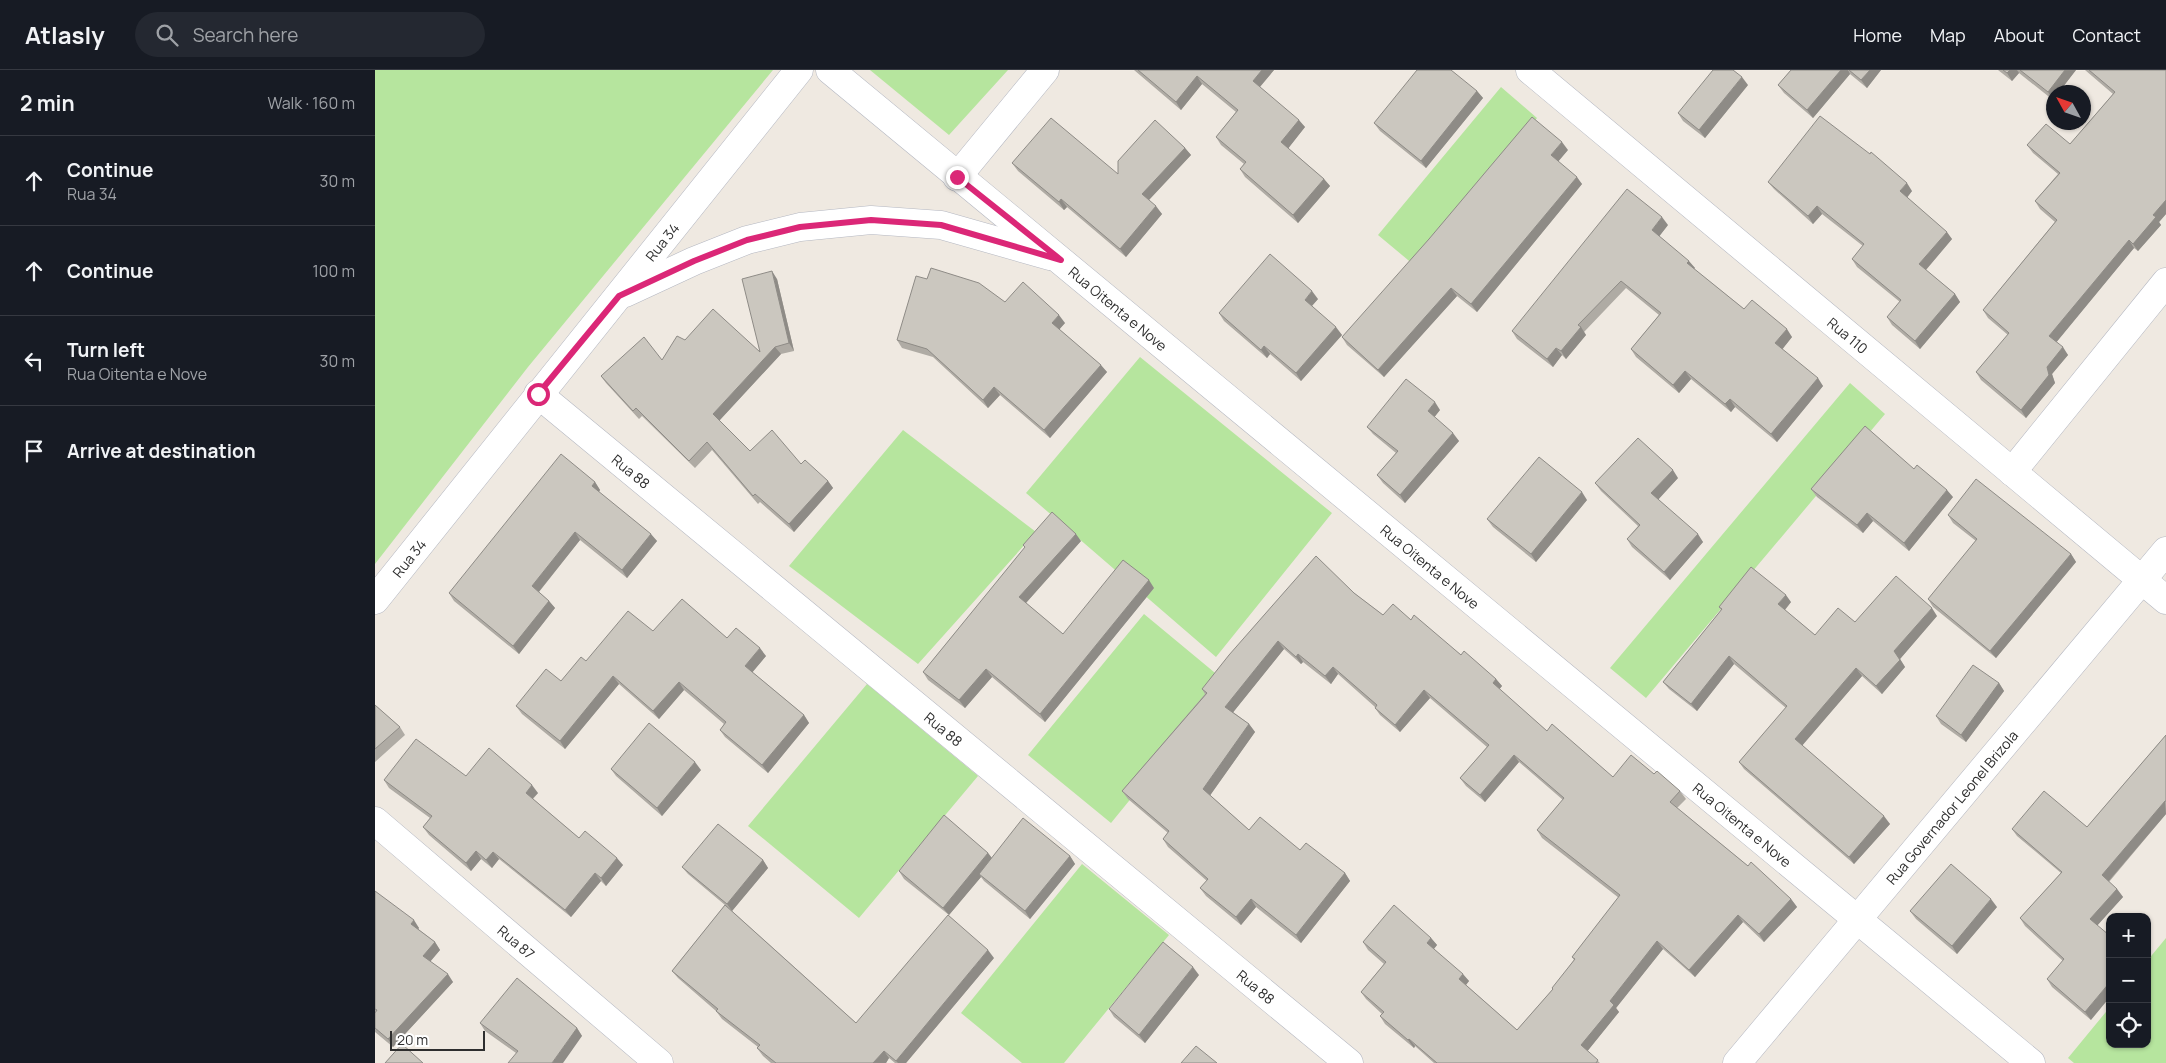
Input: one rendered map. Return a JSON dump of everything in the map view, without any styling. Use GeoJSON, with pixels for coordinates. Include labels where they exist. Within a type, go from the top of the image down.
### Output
{"type":"FeatureCollection","features":[{"type":"Feature","properties":{"kind":"street","name":"Rua 34"},"geometry":{"type":"LineString","coordinates":[[375,600],[799,70]]}},
{"type":"Feature","properties":{"kind":"street","name":"Rua Oitenta e Nove"},"geometry":{"type":"LineString","coordinates":[[829,70],[2031,1063]]}},
{"type":"Feature","properties":{"kind":"street"},"geometry":{"type":"LineString","coordinates":[[957,177],[1045,70]]}},
{"type":"Feature","properties":{"kind":"street","name":"Rua 110"},"geometry":{"type":"LineString","coordinates":[[1529,70],[2166,600]]}},
{"type":"Feature","properties":{"kind":"street"},"geometry":{"type":"LineString","coordinates":[[619,296],[694,261],[747,240],[800,227],[871,220],[941,225],[1061,260]]}},
{"type":"Feature","properties":{"kind":"street"},"geometry":{"type":"LineString","coordinates":[[2012,472],[2166,282]]}},
{"type":"Feature","properties":{"kind":"street","name":"Rua 88"},"geometry":{"type":"LineString","coordinates":[[538,394],[1349,1063]]}},
{"type":"Feature","properties":{"kind":"street","name":"Rua Governador Leonel Brizola"},"geometry":{"type":"LineString","coordinates":[[1737,1063],[2166,551]]}},
{"type":"Feature","properties":{"kind":"street","name":"Rua 87"},"geometry":{"type":"LineString","coordinates":[[375,821],[659,1063]]}},
{"type":"Feature","properties":{"kind":"green space"},"geometry":{"type":"Polygon","coordinates":[[[375,70],[773,70],[528,367],[375,564],[375,70]]]}},
{"type":"Feature","properties":{"kind":"green space"},"geometry":{"type":"Polygon","coordinates":[[[870,70],[1008,70],[949,135],[870,70]]]}},
{"type":"Feature","properties":{"kind":"green space"},"geometry":{"type":"Polygon","coordinates":[[[1501,87],[1537,118],[1414,265],[1378,235],[1501,87]]]}},
{"type":"Feature","properties":{"kind":"green space"},"geometry":{"type":"Polygon","coordinates":[[[1140,357],[1332,513],[1216,657],[1026,493],[1140,357]]]}},
{"type":"Feature","properties":{"kind":"green space"},"geometry":{"type":"Polygon","coordinates":[[[1850,383],[1885,414],[1646,698],[1610,668],[1850,383]]]}},
{"type":"Feature","properties":{"kind":"green space"},"geometry":{"type":"Polygon","coordinates":[[[903,430],[1036,532],[918,664],[789,566],[903,430]]]}},
{"type":"Feature","properties":{"kind":"green space"},"geometry":{"type":"Polygon","coordinates":[[[1144,614],[1226,682],[1111,823],[1028,755],[1144,614]]]}},
{"type":"Feature","properties":{"kind":"green space"},"geometry":{"type":"Polygon","coordinates":[[[867,684],[978,776],[859,918],[748,826],[867,684]]]}},
{"type":"Feature","properties":{"kind":"green space"},"geometry":{"type":"Polygon","coordinates":[[[1082,864],[1169,935],[1064,1063],[1022,1063],[961,1013],[1082,864]]]}},
{"type":"Feature","properties":{"kind":"green space"},"geometry":{"type":"Polygon","coordinates":[[[2166,938],[2166,1063],[2074,1063],[2068,1058],[2106,1012],[2106,1048],[2151,1048],[2151,956],[2166,938]]]}},
{"type":"Feature","properties":{"kind":"building"},"geometry":{"type":"Polygon","coordinates":[[[1138,70],[1262,70],[1253,81],[1299,120],[1281,142],[1324,179],[1293,215],[1240,169],[1246,162],[1216,137],[1238,110],[1197,76],[1176,102],[1138,70]]]}},
{"type":"Feature","properties":{"kind":"building"},"geometry":{"type":"Polygon","coordinates":[[[1417,70],[1451,70],[1477,91],[1421,161],[1374,123],[1417,70]]]}},
{"type":"Feature","properties":{"kind":"building"},"geometry":{"type":"Polygon","coordinates":[[[1713,70],[1733,70],[1742,77],[1699,130],[1678,113],[1713,70]]]}},
{"type":"Feature","properties":{"kind":"building"},"geometry":{"type":"Polygon","coordinates":[[[1791,70],[1841,70],[1807,110],[1778,85],[1791,70]]]}},
{"type":"Feature","properties":{"kind":"building"},"geometry":{"type":"Polygon","coordinates":[[[1849,70],[1870,70],[1861,80],[1849,70]]]}},
{"type":"Feature","properties":{"kind":"building"},"geometry":{"type":"Polygon","coordinates":[[[2020,70],[2065,70],[2053,85],[2046,85],[2046,90],[2020,70]]]}},
{"type":"Feature","properties":{"kind":"building"},"geometry":{"type":"Polygon","coordinates":[[[2089,70],[2166,70],[2166,200],[2153,215],[2156,217],[2133,244],[2129,240],[2049,336],[2063,347],[2047,367],[2049,375],[2021,410],[1976,372],[2009,333],[1983,310],[2057,220],[2035,201],[2060,173],[2027,145],[2046,124],[2046,130],[2053,130],[2070,144],[2082,130],[2091,130],[2091,120],[2115,92],[2089,70]]]}},
{"type":"Feature","properties":{"kind":"building"},"geometry":{"type":"Polygon","coordinates":[[[1820,116],[1870,154],[1871,152],[1907,183],[1900,191],[1947,232],[1919,264],[1955,294],[1915,341],[1887,317],[1901,300],[1852,259],[1864,244],[1817,206],[1808,216],[1768,182],[1820,116]]]}},
{"type":"Feature","properties":{"kind":"building"},"geometry":{"type":"Polygon","coordinates":[[[1532,117],[1562,142],[1551,155],[1577,177],[1471,304],[1451,288],[1378,370],[1342,337],[1429,239],[1532,117]]]}},
{"type":"Feature","properties":{"kind":"building"},"geometry":{"type":"Polygon","coordinates":[[[1051,118],[1118,174],[1118,161],[1155,120],[1185,148],[1142,194],[1156,206],[1120,249],[1061,199],[1059,202],[1012,163],[1051,118]]]}},
{"type":"Feature","properties":{"kind":"building"},"geometry":{"type":"Polygon","coordinates":[[[1627,189],[1662,217],[1652,230],[1689,261],[1687,263],[1744,309],[1752,300],[1787,329],[1775,343],[1818,378],[1771,434],[1730,399],[1725,404],[1685,371],[1673,385],[1631,349],[1661,313],[1621,281],[1578,325],[1581,327],[1561,351],[1556,348],[1547,359],[1512,331],[1627,189]]]}},
{"type":"Feature","properties":{"kind":"building"},"geometry":{"type":"Polygon","coordinates":[[[1270,254],[1312,291],[1305,300],[1336,327],[1296,373],[1264,346],[1261,350],[1219,313],[1270,254]]]}},
{"type":"Feature","properties":{"kind":"building"},"geometry":{"type":"Polygon","coordinates":[[[931,268],[979,283],[1005,302],[1023,282],[1059,315],[1052,323],[1101,365],[1044,430],[994,387],[983,400],[927,349],[897,340],[916,276],[927,279],[931,268]]]}},
{"type":"Feature","properties":{"kind":"building"},"geometry":{"type":"Polygon","coordinates":[[[772,271],[789,343],[775,347],[713,414],[750,451],[772,430],[801,464],[805,460],[828,481],[789,524],[755,494],[753,496],[707,442],[689,461],[636,408],[633,411],[601,376],[644,337],[662,360],[677,336],[685,340],[713,309],[760,352],[742,279],[772,271]]]}},
{"type":"Feature","properties":{"kind":"building"},"geometry":{"type":"Polygon","coordinates":[[[1406,379],[1435,402],[1428,411],[1453,433],[1400,495],[1377,475],[1398,451],[1367,427],[1406,379]]]}},
{"type":"Feature","properties":{"kind":"building"},"geometry":{"type":"Polygon","coordinates":[[[1865,426],[1914,469],[1917,465],[1947,490],[1904,543],[1867,513],[1857,525],[1811,489],[1865,426]]]}},
{"type":"Feature","properties":{"kind":"building"},"geometry":{"type":"Polygon","coordinates":[[[1638,438],[1673,470],[1651,493],[1698,534],[1664,572],[1627,539],[1640,525],[1595,483],[1638,438]]]}},
{"type":"Feature","properties":{"kind":"building"},"geometry":{"type":"Polygon","coordinates":[[[561,454],[595,482],[592,486],[651,534],[622,570],[575,532],[532,586],[549,601],[513,646],[449,593],[561,454]]]}},
{"type":"Feature","properties":{"kind":"building"},"geometry":{"type":"Polygon","coordinates":[[[1539,457],[1582,492],[1531,554],[1487,519],[1539,457]]]}},
{"type":"Feature","properties":{"kind":"building"},"geometry":{"type":"Polygon","coordinates":[[[1976,479],[2071,554],[1990,651],[1928,599],[1977,539],[1948,515],[1976,479]]]}},
{"type":"Feature","properties":{"kind":"building"},"geometry":{"type":"Polygon","coordinates":[[[1052,512],[1076,534],[1019,597],[1063,634],[1123,560],[1149,580],[1040,714],[986,669],[959,700],[923,672],[1025,547],[1023,545],[1052,512]]]}},
{"type":"Feature","properties":{"kind":"building"},"geometry":{"type":"Polygon","coordinates":[[[1316,556],[1354,593],[1383,615],[1393,604],[1411,620],[1414,615],[1461,655],[1464,651],[1496,679],[1493,683],[1547,731],[1552,724],[1613,777],[1631,755],[1654,774],[1657,771],[1680,791],[1670,802],[1748,866],[1751,862],[1791,899],[1759,934],[1738,915],[1689,970],[1657,941],[1610,1001],[1614,1005],[1581,1045],[1598,1060],[1596,1063],[1437,1063],[1380,1016],[1384,1012],[1361,992],[1386,962],[1363,942],[1394,905],[1431,938],[1427,943],[1463,974],[1459,979],[1517,1030],[1553,989],[1575,959],[1572,957],[1620,895],[1537,830],[1564,798],[1514,755],[1480,795],[1460,778],[1489,745],[1424,690],[1395,725],[1375,708],[1377,705],[1333,667],[1325,676],[1298,654],[1296,657],[1278,641],[1225,707],[1249,724],[1203,789],[1249,830],[1260,817],[1300,850],[1306,843],[1345,873],[1296,935],[1251,899],[1236,917],[1200,888],[1208,879],[1163,839],[1169,831],[1122,791],[1207,693],[1202,689],[1229,655],[1316,556]]]}},
{"type":"Feature","properties":{"kind":"building"},"geometry":{"type":"Polygon","coordinates":[[[1751,567],[1786,595],[1778,604],[1815,635],[1838,608],[1855,622],[1896,576],[1932,608],[1894,651],[1900,660],[1876,686],[1856,668],[1795,739],[1884,816],[1849,857],[1739,762],[1787,706],[1729,656],[1691,704],[1663,682],[1722,609],[1719,607],[1751,567]]]}},
{"type":"Feature","properties":{"kind":"building"},"geometry":{"type":"Polygon","coordinates":[[[682,599],[727,638],[736,628],[760,648],[745,666],[804,715],[762,765],[720,730],[726,722],[679,682],[653,711],[613,676],[560,741],[516,706],[546,669],[561,681],[581,657],[586,661],[628,611],[653,631],[682,599]]]}},
{"type":"Feature","properties":{"kind":"building"},"geometry":{"type":"Polygon","coordinates":[[[1973,665],[1999,683],[1961,735],[1936,716],[1973,665]]]}},
{"type":"Feature","properties":{"kind":"building"},"geometry":{"type":"Polygon","coordinates":[[[375,705],[400,727],[375,749],[375,705]]]}},
{"type":"Feature","properties":{"kind":"building"},"geometry":{"type":"Polygon","coordinates":[[[649,723],[695,762],[657,808],[611,769],[649,723]]]}},
{"type":"Feature","properties":{"kind":"building"},"geometry":{"type":"Polygon","coordinates":[[[2166,735],[2166,801],[2102,875],[2117,889],[2090,919],[2106,932],[2106,987],[2085,1012],[2047,979],[2064,959],[2020,918],[2062,872],[2012,829],[2044,791],[2087,827],[2166,735]]]}},
{"type":"Feature","properties":{"kind":"building"},"geometry":{"type":"Polygon","coordinates":[[[416,739],[466,776],[489,748],[532,785],[526,793],[579,838],[585,831],[617,858],[601,878],[595,873],[565,910],[493,852],[486,860],[476,851],[466,863],[423,827],[432,816],[384,780],[416,739]]]}},
{"type":"Feature","properties":{"kind":"building"},"geometry":{"type":"Polygon","coordinates":[[[944,815],[988,853],[943,908],[899,871],[944,815]]]}},
{"type":"Feature","properties":{"kind":"building"},"geometry":{"type":"Polygon","coordinates":[[[1023,818],[1070,856],[1025,911],[979,874],[1023,818]]]}},
{"type":"Feature","properties":{"kind":"building"},"geometry":{"type":"Polygon","coordinates":[[[718,824],[763,860],[727,904],[682,867],[718,824]]]}},
{"type":"Feature","properties":{"kind":"building"},"geometry":{"type":"Polygon","coordinates":[[[1951,864],[1991,899],[1952,946],[1910,911],[1951,864]]]}},
{"type":"Feature","properties":{"kind":"building"},"geometry":{"type":"Polygon","coordinates":[[[375,891],[414,920],[411,924],[435,942],[423,956],[448,974],[388,1039],[375,1028],[375,1013],[377,1010],[375,1009],[375,891]]]}},
{"type":"Feature","properties":{"kind":"building"},"geometry":{"type":"Polygon","coordinates":[[[725,905],[856,1023],[948,915],[988,950],[896,1061],[884,1051],[873,1063],[776,1063],[757,1048],[760,1045],[716,1011],[718,1009],[672,971],[725,905]]]}},
{"type":"Feature","properties":{"kind":"building"},"geometry":{"type":"Polygon","coordinates":[[[1163,942],[1193,967],[1139,1035],[1109,1009],[1163,942]]]}},
{"type":"Feature","properties":{"kind":"building"},"geometry":{"type":"Polygon","coordinates":[[[517,978],[577,1028],[552,1063],[508,1063],[518,1051],[480,1023],[517,978]]]}},
{"type":"Feature","properties":{"kind":"building"},"geometry":{"type":"Polygon","coordinates":[[[402,1044],[423,1063],[385,1063],[402,1044]]]}},
{"type":"Feature","properties":{"kind":"building"},"geometry":{"type":"Polygon","coordinates":[[[1196,1046],[1217,1063],[1181,1063],[1196,1046]]]}},
{"type":"Feature","properties":{"kind":"route"},"geometry":{"type":"LineString","coordinates":[[538,394],[619,296],[694,261],[747,240],[800,227],[871,220],[941,225],[1061,260],[957,177]]}}]}
